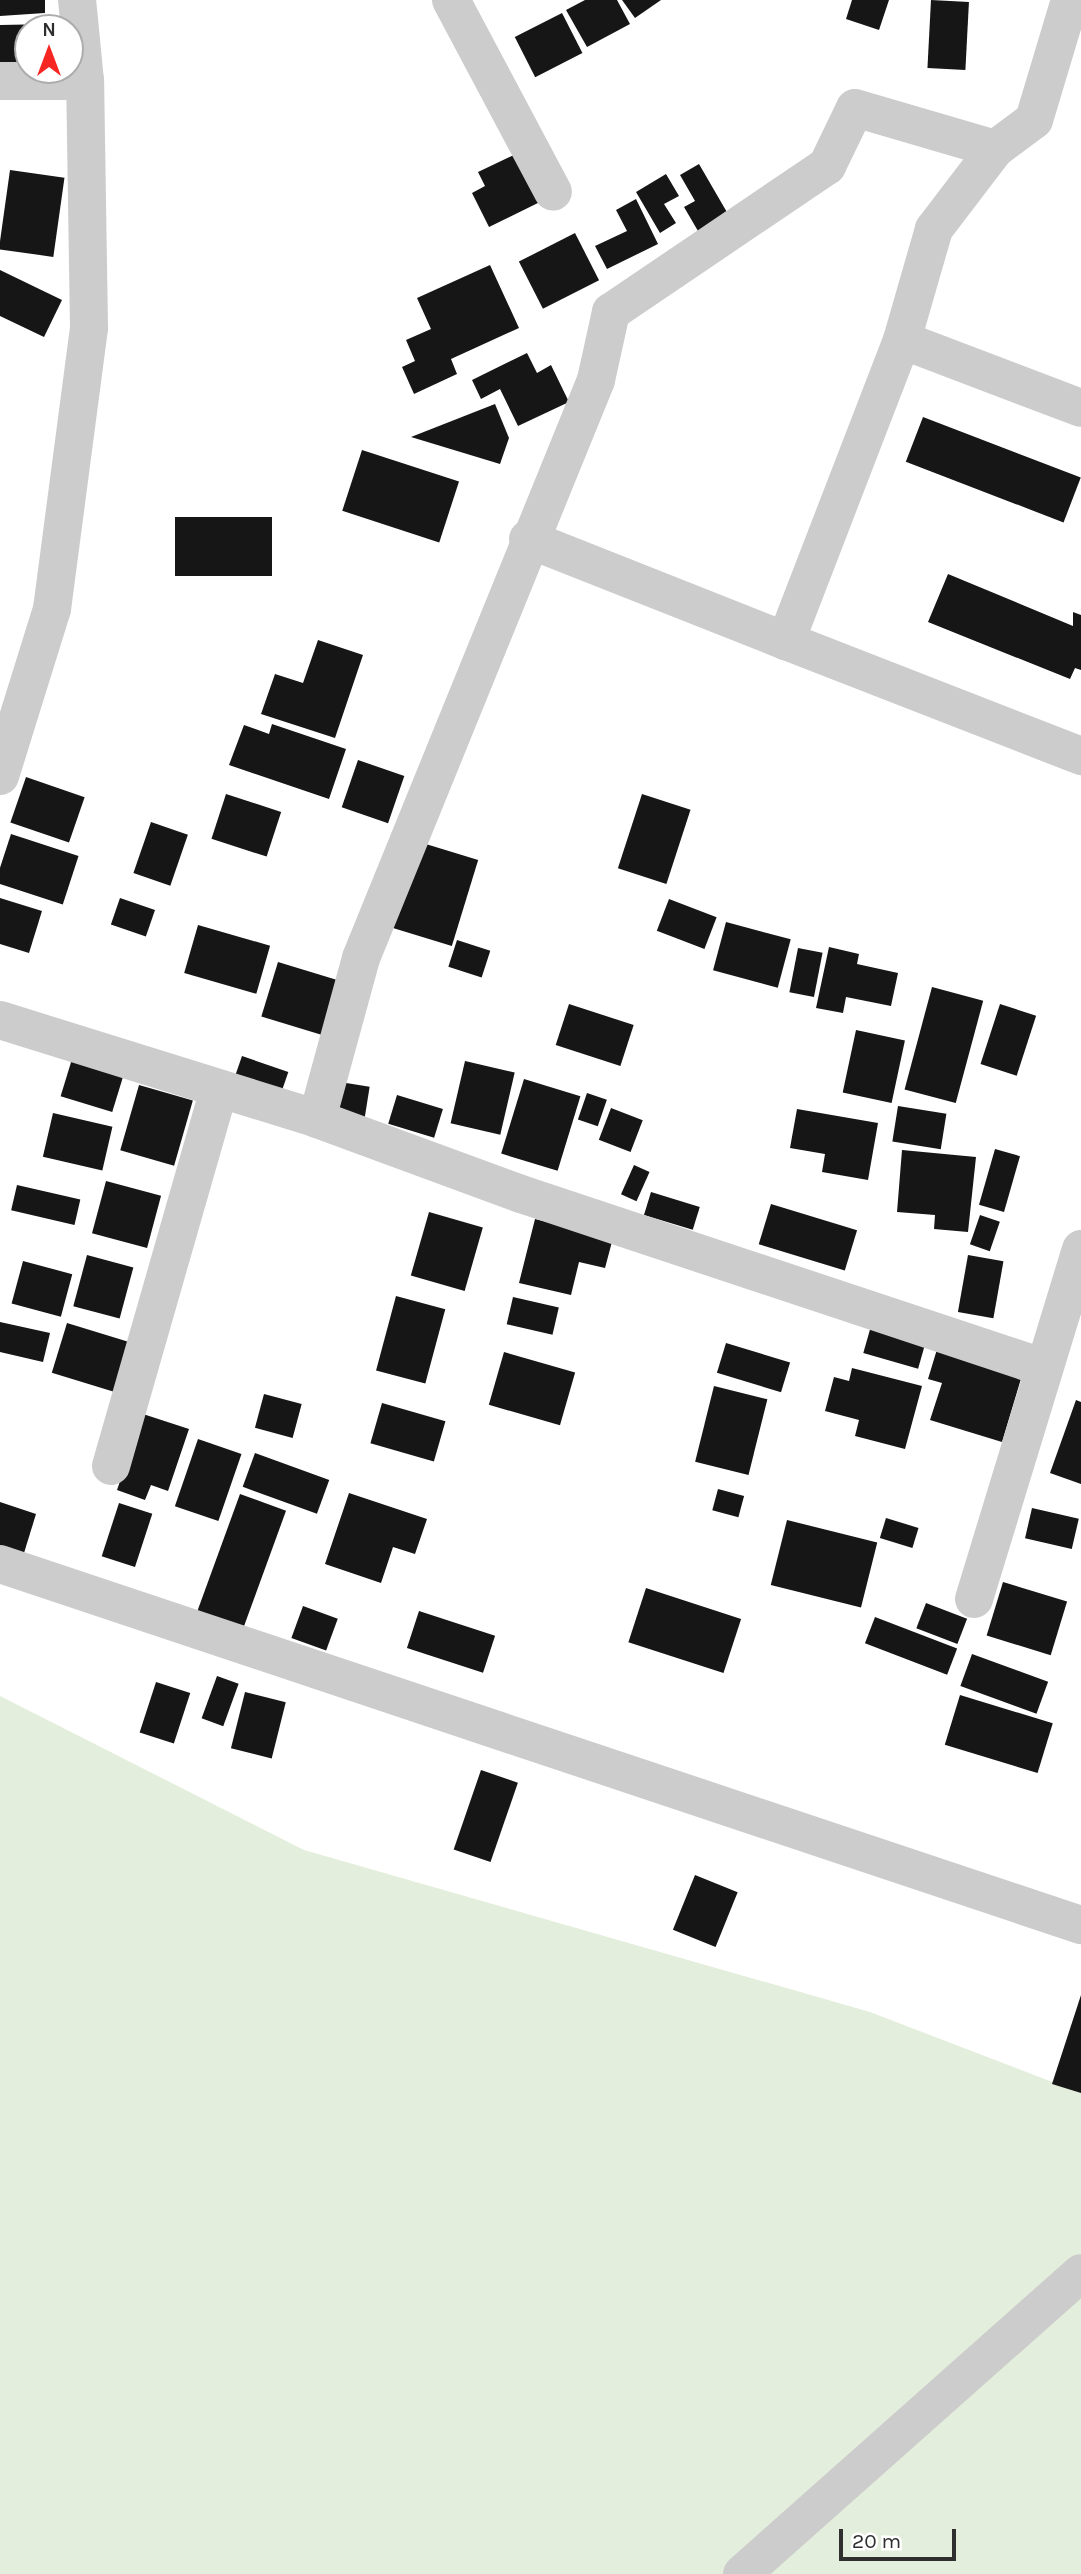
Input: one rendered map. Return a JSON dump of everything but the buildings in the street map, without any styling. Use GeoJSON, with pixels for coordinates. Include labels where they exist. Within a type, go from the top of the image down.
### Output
{"type":"FeatureCollection","features":[{"type":"Feature","properties":{"kind":"street"},"geometry":{"type":"LineString","coordinates":[[0,776],[52,609],[89,328],[85,81],[77,0]]}},
{"type":"Feature","properties":{"kind":"street"},"geometry":{"type":"LineString","coordinates":[[451,0],[553,192]]}},
{"type":"Feature","properties":{"kind":"street"},"geometry":{"type":"LineString","coordinates":[[786,641],[902,340],[934,229],[996,149],[1034,120],[1070,0]]}},
{"type":"Feature","properties":{"kind":"street"},"geometry":{"type":"LineString","coordinates":[[0,81],[85,81]]}},
{"type":"Feature","properties":{"kind":"street"},"geometry":{"type":"LineString","coordinates":[[317,1119],[361,958],[528,539],[596,380],[611,312],[827,166],[855,108],[996,149]]}},
{"type":"Feature","properties":{"kind":"street"},"geometry":{"type":"LineString","coordinates":[[902,340],[1081,408]]}},
{"type":"Feature","properties":{"kind":"street"},"geometry":{"type":"LineString","coordinates":[[528,539],[1081,756]]}},
{"type":"Feature","properties":{"kind":"street"},"geometry":{"type":"LineString","coordinates":[[0,1020],[317,1119],[521,1194],[1042,1367]]}},
{"type":"Feature","properties":{"kind":"street"},"geometry":{"type":"LineString","coordinates":[[111,1466],[219,1089]]}},
{"type":"Feature","properties":{"kind":"street"},"geometry":{"type":"LineString","coordinates":[[974,1599],[1042,1367],[1081,1250]]}},
{"type":"Feature","properties":{"kind":"street"},"geometry":{"type":"LineString","coordinates":[[0,1564],[1081,1925]]}},
{"type":"Feature","properties":{"kind":"street"},"geometry":{"type":"LineString","coordinates":[[742,2574],[1081,2273]]}},
{"type":"Feature","properties":{"kind":"green space"},"geometry":{"type":"Polygon","coordinates":[[[0,1696],[304,1850],[870,2012],[1081,2093],[1081,2574],[0,2574],[0,1696]]]}}]}
